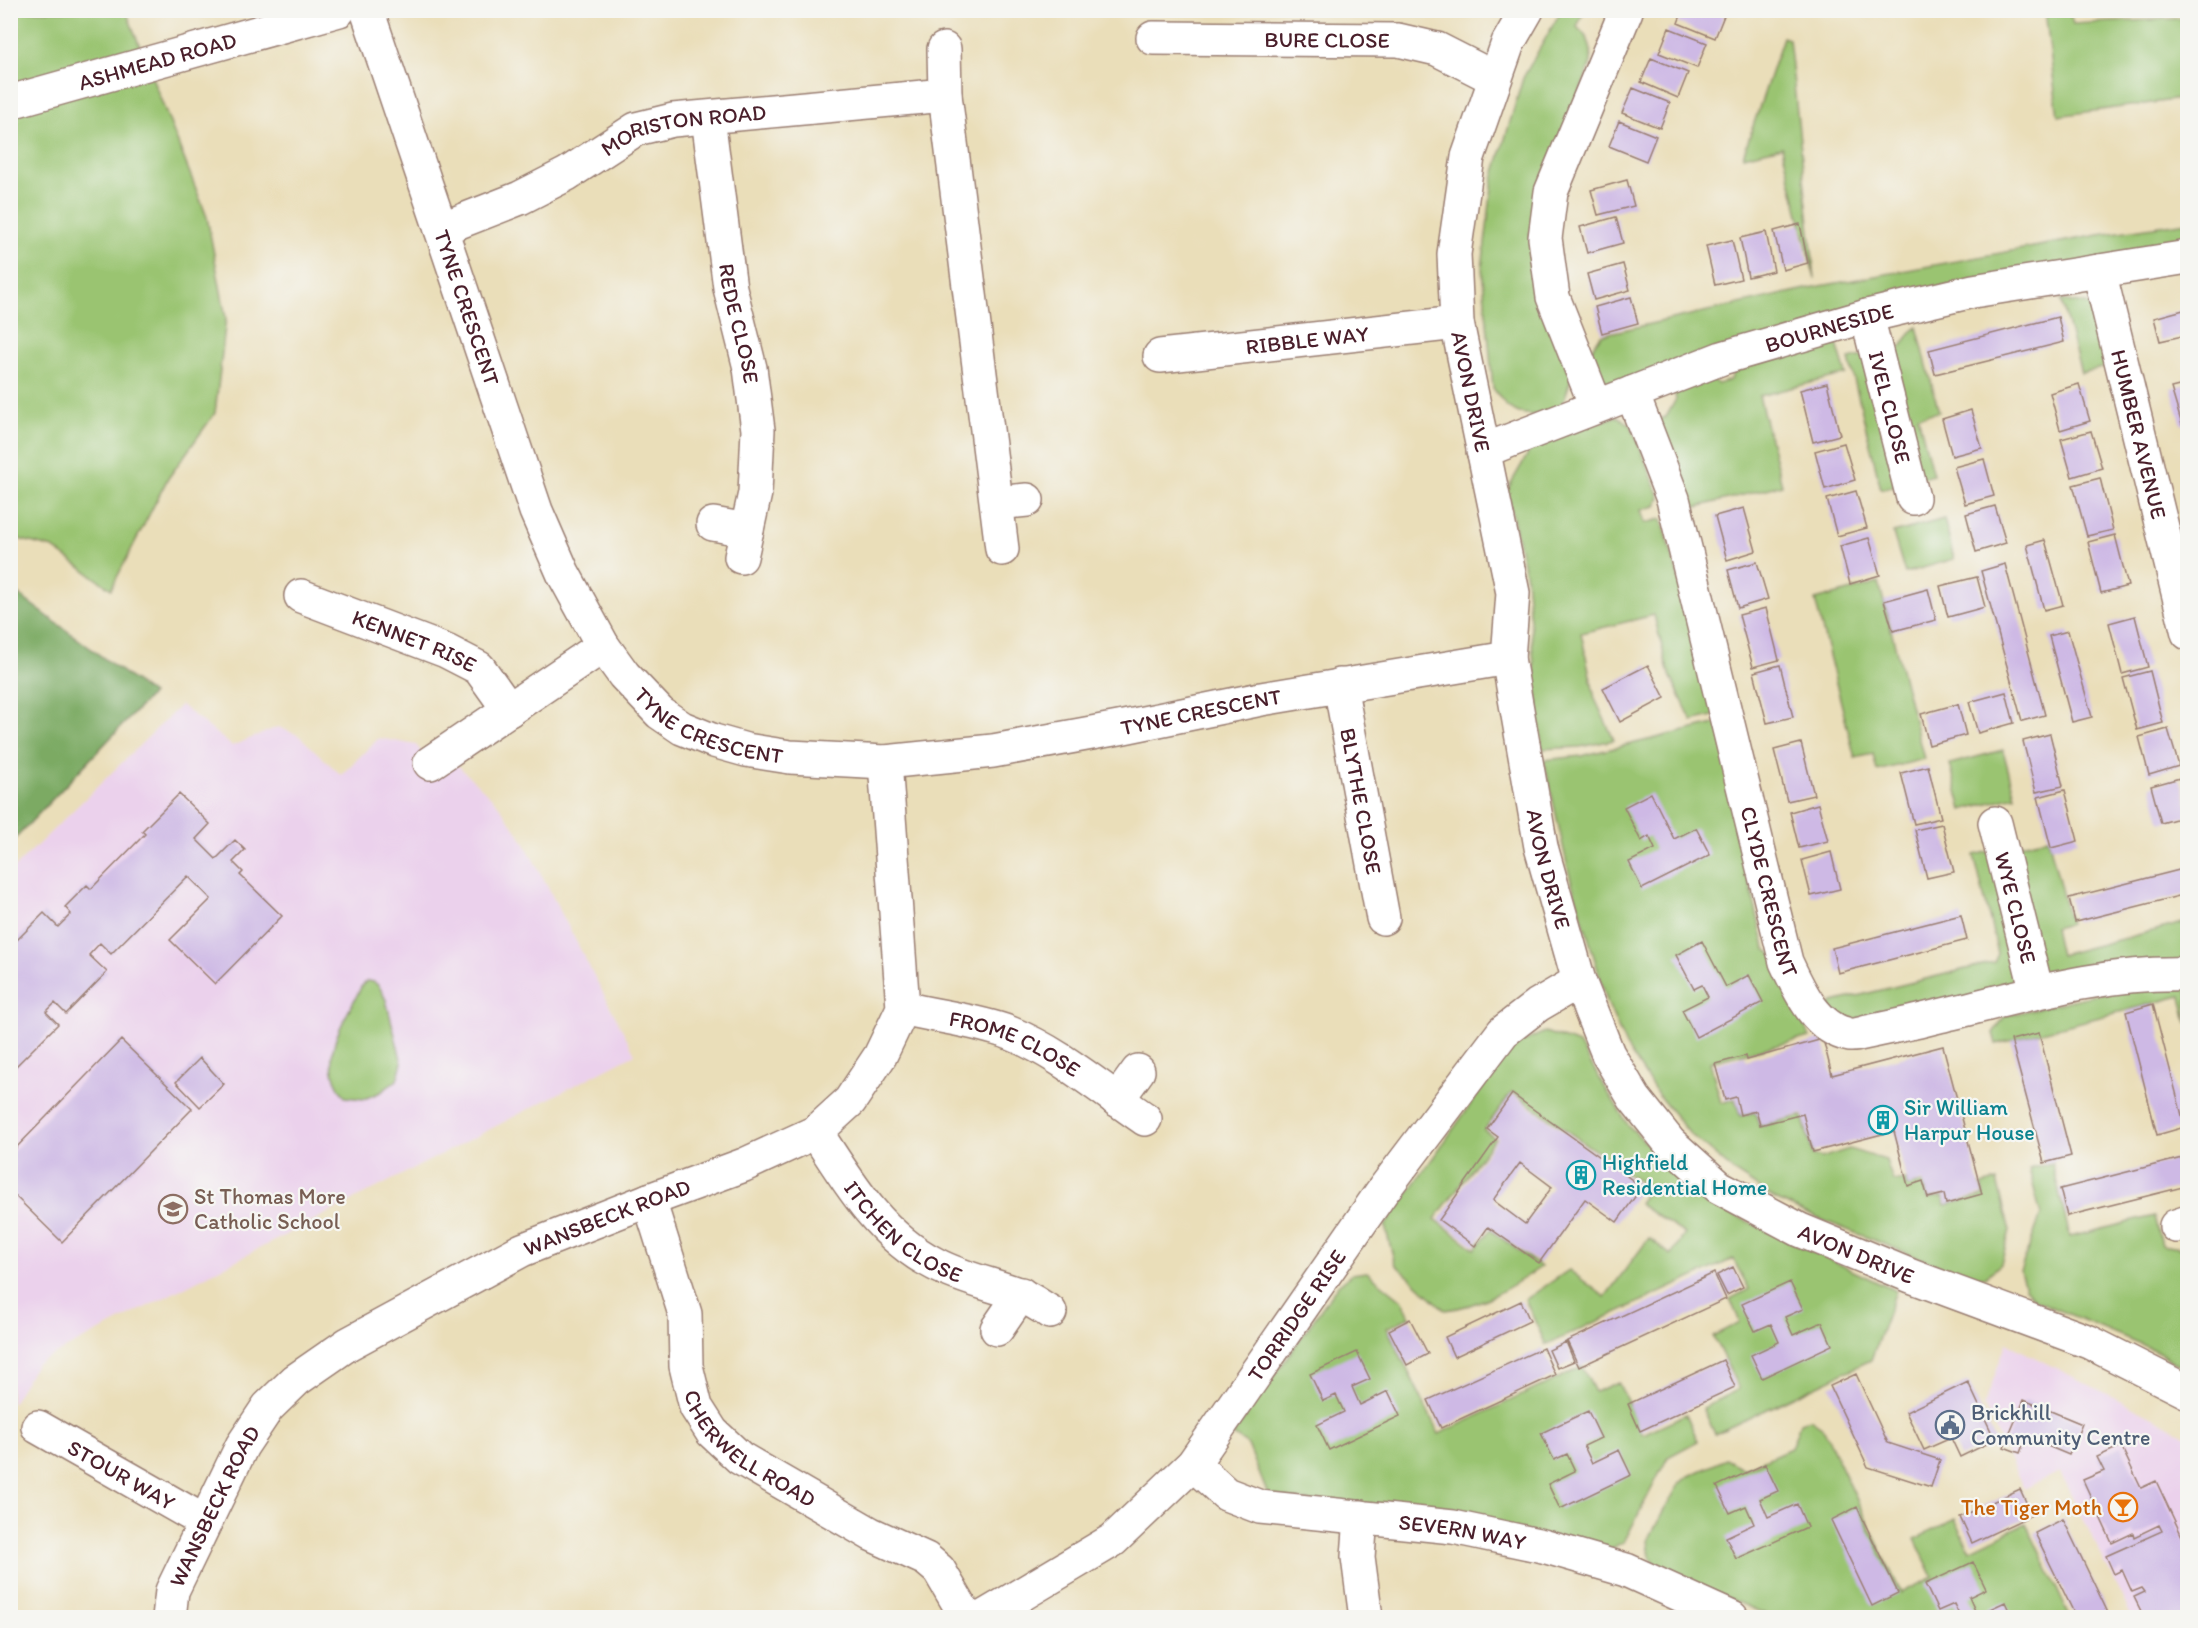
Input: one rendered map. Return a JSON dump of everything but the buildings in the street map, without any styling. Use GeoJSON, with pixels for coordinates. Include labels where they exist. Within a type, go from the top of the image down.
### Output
{"type":"FeatureCollection","features":[{"type":"Feature","properties":{"kind":"street","name":"ASHMEAD ROAD"},"geometry":{"type":"LineString","coordinates":[[10,102],[339,10]]}},
{"type":"Feature","properties":{"kind":"street","name":"TYNE CRESCENT"},"geometry":{"type":"LineString","coordinates":[[367,10],[536,511],[563,573],[603,646],[624,675],[660,712],[682,728],[714,741],[746,750],[790,758],[885,762],[993,751],[1341,685],[1508,657]]}},
{"type":"Feature","properties":{"kind":"street","name":"AVON DRIVE"},"geometry":{"type":"LineString","coordinates":[[1527,10],[1508,43],[1468,157],[1454,254],[1457,324],[1513,593],[1508,657],[1541,847],[1579,981],[1608,1054],[1634,1098],[1670,1143],[1719,1187],[1800,1230],[1911,1276],[2088,1342],[2187,1392]]}},
{"type":"Feature","properties":{"kind":"street"},"geometry":{"type":"LineString","coordinates":[[1596,406],[1553,297],[1545,238],[1551,192],[1626,11]]}},
{"type":"Feature","properties":{"kind":"street","name":"BURE CLOSE"},"geometry":{"type":"LineString","coordinates":[[1153,38],[1398,40],[1437,49],[1494,78]]}},
{"type":"Feature","properties":{"kind":"street"},"geometry":{"type":"LineString","coordinates":[[944,49],[945,95],[1012,502],[1002,549]]}},
{"type":"Feature","properties":{"kind":"street","name":"MORISTON ROAD"},"geometry":{"type":"LineString","coordinates":[[441,229],[520,198],[567,174],[636,129],[673,120],[945,95]]}},
{"type":"Feature","properties":{"kind":"street","name":"REDE CLOSE"},"geometry":{"type":"LineString","coordinates":[[708,118],[730,288],[750,368],[758,430],[755,493],[744,544],[712,524]]}},
{"type":"Feature","properties":{"kind":"street","name":"BOURNESIDE"},"geometry":{"type":"LineString","coordinates":[[1483,451],[1722,358],[1867,316],[1973,291],[2187,257]]}},
{"type":"Feature","properties":{"kind":"street","name":"HUMBER AVENUE"},"geometry":{"type":"LineString","coordinates":[[2099,271],[2187,633]]}},
{"type":"Feature","properties":{"kind":"street","name":"IVEL CLOSE"},"geometry":{"type":"LineString","coordinates":[[1867,316],[1913,498]]}},
{"type":"Feature","properties":{"kind":"street","name":"RIBBLE WAY"},"geometry":{"type":"LineString","coordinates":[[1160,356],[1457,324]]}},
{"type":"Feature","properties":{"kind":"street","name":"CLYDE CRESCENT"},"geometry":{"type":"LineString","coordinates":[[1632,393],[1673,499],[1786,962],[1802,997],[1826,1024],[1851,1035],[2098,980],[2187,974]]}},
{"type":"Feature","properties":{"kind":"street","name":"KENNET RISE"},"geometry":{"type":"LineString","coordinates":[[301,596],[446,651],[479,668],[509,710]]}},
{"type":"Feature","properties":{"kind":"street"},"geometry":{"type":"LineString","coordinates":[[430,763],[603,646]]}},
{"type":"Feature","properties":{"kind":"street","name":"BLYTHE CLOSE"},"geometry":{"type":"LineString","coordinates":[[1341,685],[1383,918]]}},
{"type":"Feature","properties":{"kind":"street","name":"WANSBECK ROAD"},"geometry":{"type":"LineString","coordinates":[[169,1617],[172,1591],[242,1446],[268,1407],[296,1380],[348,1344],[522,1250],[744,1165],[816,1132],[850,1101],[880,1056],[903,1008],[885,762]]}},
{"type":"Feature","properties":{"kind":"street","name":"WYE CLOSE"},"geometry":{"type":"LineString","coordinates":[[1995,824],[2037,992]]}},
{"type":"Feature","properties":{"kind":"street","name":"TORRIDGE RISE"},"geometry":{"type":"LineString","coordinates":[[982,1617],[1113,1540],[1193,1464],[1381,1193],[1503,1032],[1538,1005],[1579,981]]}},
{"type":"Feature","properties":{"kind":"street","name":"FROME CLOSE"},"geometry":{"type":"LineString","coordinates":[[903,1008],[965,1020],[1010,1033],[1045,1051],[1145,1119]]}},
{"type":"Feature","properties":{"kind":"street"},"geometry":{"type":"LineString","coordinates":[[1117,1100],[1138,1071]]}},
{"type":"Feature","properties":{"kind":"street","name":"ITCHEN CLOSE"},"geometry":{"type":"LineString","coordinates":[[816,1132],[874,1215],[905,1245],[935,1264],[977,1281],[1021,1294],[1050,1312]]}},
{"type":"Feature","properties":{"kind":"street","name":"CHERWELL ROAD"},"geometry":{"type":"LineString","coordinates":[[649,1200],[685,1314],[686,1366],[696,1407],[712,1432],[740,1458],[871,1534],[926,1559],[939,1570],[967,1617]]}},
{"type":"Feature","properties":{"kind":"street"},"geometry":{"type":"LineString","coordinates":[[997,1329],[1021,1294]]}},
{"type":"Feature","properties":{"kind":"street","name":"STOUR WAY"},"geometry":{"type":"LineString","coordinates":[[38,1426],[205,1522]]}},
{"type":"Feature","properties":{"kind":"street","name":"SEVERN WAY"},"geometry":{"type":"LineString","coordinates":[[1193,1464],[1226,1494],[1260,1507],[1453,1527],[1543,1546],[1626,1570],[1732,1617]]}},
{"type":"Feature","properties":{"kind":"street"},"geometry":{"type":"LineString","coordinates":[[1361,1517],[1358,1557],[1366,1617]]}},
{"type":"Feature","properties":{"kind":"shaded area","name":"St Thomas More Catholic School"},"geometry":{"type":"Polygon","coordinates":[[[181,705],[232,746],[278,727],[298,735],[341,775],[379,738],[416,745],[436,772],[452,760],[497,803],[523,840],[635,1054],[36,1364],[11,1405],[11,871],[181,705]]]}},
{"type":"Feature","properties":{"kind":"shaded area"},"geometry":{"type":"Polygon","coordinates":[[[2006,1343],[2159,1420],[2187,1437],[2187,1617],[2132,1617],[2060,1472],[2024,1489],[1984,1406],[2006,1343]]]}},
{"type":"Feature","properties":{"kind":"green space"},"geometry":{"type":"Polygon","coordinates":[[[10,11],[126,11],[207,217],[226,318],[215,413],[167,480],[111,589],[53,548],[11,537],[10,11]]]}},
{"type":"Feature","properties":{"kind":"green space"},"geometry":{"type":"Polygon","coordinates":[[[1561,11],[1584,11],[1577,27],[1589,42],[1591,62],[1530,232],[1533,277],[1541,306],[1572,376],[1564,400],[1557,408],[1533,415],[1519,413],[1507,407],[1493,388],[1482,268],[1493,179],[1523,78],[1561,11]]]}},
{"type":"Feature","properties":{"kind":"green space"},"geometry":{"type":"Polygon","coordinates":[[[2045,11],[2069,11],[2073,24],[2187,18],[2187,98],[2058,116],[2045,11]]]}},
{"type":"Feature","properties":{"kind":"green space"},"geometry":{"type":"Polygon","coordinates":[[[1783,37],[1789,39],[1815,279],[1782,147],[1743,156],[1783,37]]]}},
{"type":"Feature","properties":{"kind":"green space"},"geometry":{"type":"Polygon","coordinates":[[[2187,222],[2187,245],[1616,382],[1601,380],[1590,351],[1601,335],[1815,287],[2099,235],[2187,222]]]}},
{"type":"Feature","properties":{"kind":"green space"},"geometry":{"type":"Polygon","coordinates":[[[2061,300],[2090,305],[2106,367],[2081,373],[2061,300]]]}},
{"type":"Feature","properties":{"kind":"green space"},"geometry":{"type":"Polygon","coordinates":[[[1917,327],[1939,412],[1918,416],[1933,475],[1881,489],[1849,359],[1901,347],[1917,327]]]}},
{"type":"Feature","properties":{"kind":"green space"},"geometry":{"type":"Polygon","coordinates":[[[1830,338],[1837,344],[1846,374],[1759,396],[1782,485],[1685,510],[1656,420],[1666,417],[1676,399],[1673,388],[1706,376],[1718,384],[1731,380],[1736,364],[1830,338]]]}},
{"type":"Feature","properties":{"kind":"green space"},"geometry":{"type":"Polygon","coordinates":[[[1617,416],[1631,425],[1660,497],[1656,506],[1641,510],[1645,523],[1662,519],[1717,715],[1692,721],[1668,671],[1654,615],[1581,633],[1595,699],[1614,740],[1580,747],[1542,749],[1526,577],[1507,490],[1533,445],[1617,416]]]}},
{"type":"Feature","properties":{"kind":"green space"},"geometry":{"type":"Polygon","coordinates":[[[1944,519],[1954,559],[1905,573],[1893,533],[1944,519]]]}},
{"type":"Feature","properties":{"kind":"green space"},"geometry":{"type":"Polygon","coordinates":[[[1879,583],[1924,759],[1877,771],[1873,754],[1855,758],[1815,600],[1879,583]]]}},
{"type":"Feature","properties":{"kind":"green space"},"geometry":{"type":"Polygon","coordinates":[[[11,589],[152,694],[11,843],[11,589]]]}},
{"type":"Feature","properties":{"kind":"green space"},"geometry":{"type":"Polygon","coordinates":[[[1719,723],[1754,858],[1749,880],[1765,948],[1779,961],[1785,988],[1810,1037],[1710,1062],[1721,1103],[1735,1099],[1740,1116],[1755,1112],[1759,1126],[1802,1116],[1813,1155],[1821,1158],[1849,1149],[1886,1160],[1893,1181],[1905,1179],[1907,1186],[1923,1183],[1927,1199],[1943,1196],[1945,1205],[1984,1196],[1981,1185],[1997,1181],[2010,1231],[2001,1264],[1985,1277],[1971,1278],[1817,1218],[1775,1199],[1737,1174],[1690,1134],[1658,1095],[1626,1046],[1608,1004],[1569,873],[1544,760],[1581,756],[1719,723]]]}},
{"type":"Feature","properties":{"kind":"green space"},"geometry":{"type":"Polygon","coordinates":[[[2003,750],[2015,796],[1962,810],[1950,764],[2003,750]]]}},
{"type":"Feature","properties":{"kind":"green space"},"geometry":{"type":"Polygon","coordinates":[[[2048,838],[2070,924],[2054,928],[2060,955],[2187,922],[2187,963],[1849,1020],[1827,1009],[1833,1002],[1994,962],[1998,954],[1974,855],[2048,838]]]}},
{"type":"Feature","properties":{"kind":"green space"},"geometry":{"type":"Polygon","coordinates":[[[367,981],[379,986],[386,1000],[402,1063],[397,1080],[381,1092],[364,1099],[345,1097],[336,1083],[332,1069],[332,1055],[340,1028],[361,987],[367,981]]]}},
{"type":"Feature","properties":{"kind":"green space"},"geometry":{"type":"Polygon","coordinates":[[[2187,989],[2187,1023],[2181,996],[1996,1044],[1993,1033],[2005,1016],[2111,991],[2187,989]]]}},
{"type":"Feature","properties":{"kind":"green space"},"geometry":{"type":"Polygon","coordinates":[[[1545,1032],[1579,1044],[1628,1125],[1704,1201],[1896,1291],[1871,1360],[1715,1434],[1703,1408],[1739,1389],[1713,1336],[1740,1322],[1730,1299],[1749,1289],[1733,1259],[1546,1345],[1525,1300],[1569,1270],[1605,1297],[1649,1238],[1671,1255],[1685,1234],[1639,1204],[1648,1188],[1512,1092],[1484,1130],[1495,1138],[1435,1219],[1475,1249],[1490,1230],[1541,1267],[1508,1288],[1483,1300],[1445,1310],[1395,1264],[1385,1226],[1511,1047],[1545,1032]]]}},
{"type":"Feature","properties":{"kind":"green space"},"geometry":{"type":"Polygon","coordinates":[[[2052,1163],[2070,1237],[2154,1216],[2161,1245],[2187,1249],[2187,1370],[2155,1350],[2035,1300],[2025,1288],[2020,1271],[2041,1215],[2029,1169],[2052,1163]]]}},
{"type":"Feature","properties":{"kind":"green space"},"geometry":{"type":"Polygon","coordinates":[[[1367,1272],[1403,1301],[1410,1317],[1387,1328],[1439,1434],[1582,1367],[1595,1392],[1618,1382],[1643,1434],[1686,1414],[1698,1441],[1668,1457],[1624,1542],[1609,1549],[1268,1495],[1248,1445],[1233,1435],[1338,1285],[1352,1274],[1367,1272]]]}},
{"type":"Feature","properties":{"kind":"green space"},"geometry":{"type":"Polygon","coordinates":[[[1810,1419],[1823,1428],[1901,1593],[1933,1577],[1915,1539],[1955,1519],[1970,1550],[2026,1523],[2070,1617],[1772,1617],[1656,1567],[1650,1558],[1648,1540],[1679,1484],[1687,1477],[1726,1459],[1744,1469],[1791,1448],[1800,1423],[1810,1419]]]}},
{"type":"Feature","properties":{"kind":"place","name":"Sir William Harpur House"},"geometry":{"type":"Point","coordinates":[1883,1120]}},
{"type":"Feature","properties":{"kind":"place","name":"Highfield Residential Home"},"geometry":{"type":"Point","coordinates":[1581,1175]}},
{"type":"Feature","properties":{"kind":"place","name":"St Thomas More Catholic School"},"geometry":{"type":"Point","coordinates":[173,1209]}},
{"type":"Feature","properties":{"kind":"place","name":"Brickhill Community Centre"},"geometry":{"type":"Point","coordinates":[1950,1425]}},
{"type":"Feature","properties":{"kind":"place","name":"The Tiger Moth"},"geometry":{"type":"Point","coordinates":[2123,1507]}}]}
